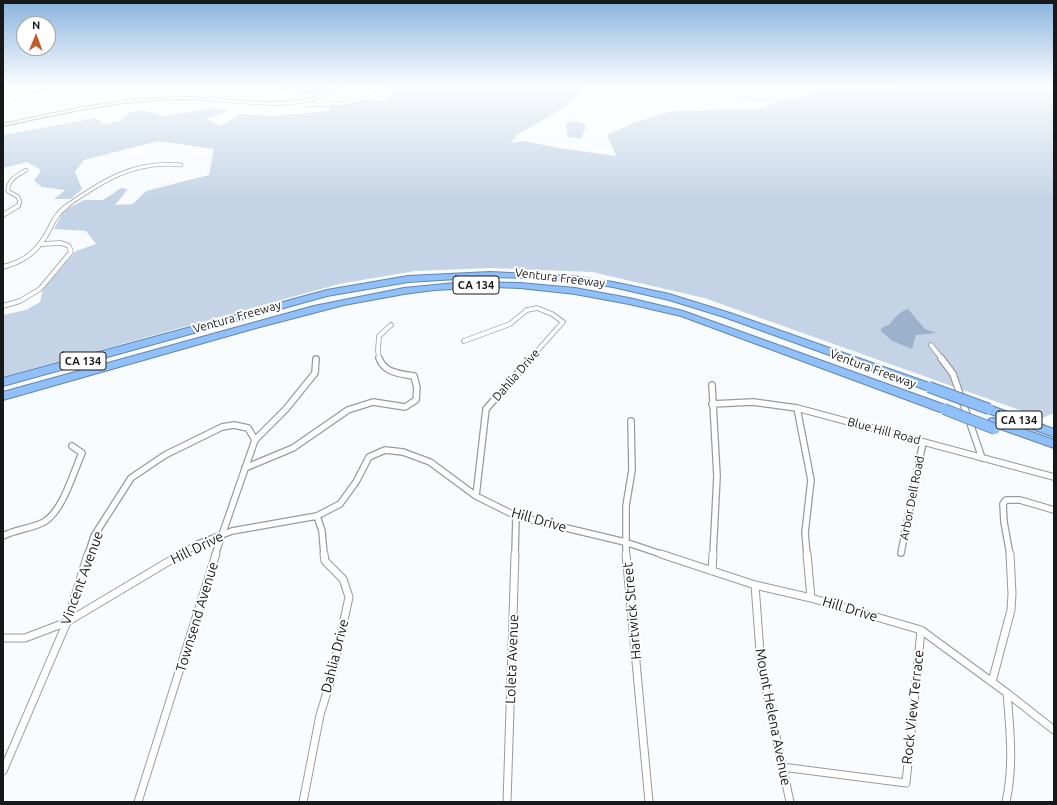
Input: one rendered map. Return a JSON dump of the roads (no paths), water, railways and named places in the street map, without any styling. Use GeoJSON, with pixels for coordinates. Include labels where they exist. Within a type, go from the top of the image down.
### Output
{"type":"FeatureCollection","features":[{"type":"Feature","properties":{"kind":"highway","name":"Ventura Freeway"},"geometry":{"type":"LineString","coordinates":[[3,382],[363,285],[429,277],[436,279],[508,276],[588,283],[637,293],[713,314],[929,390],[992,418],[1054,450]]}},
{"type":"Feature","properties":{"kind":"highway"},"geometry":{"type":"LineString","coordinates":[[3,392],[308,307],[353,296],[418,285],[530,282],[593,289],[646,299],[676,308],[740,329],[944,407]]}},
{"type":"Feature","properties":{"kind":"highway","name":"Ventura Freeway"},"geometry":{"type":"LineString","coordinates":[[3,396],[329,305],[379,295],[430,288],[505,285],[562,289],[639,302],[683,314],[944,407],[992,418],[1052,436]]}},
{"type":"Feature","properties":{"kind":"highway"},"geometry":{"type":"LineString","coordinates":[[3,387],[144,347],[163,339]]}},
{"type":"Feature","properties":{"kind":"highway"},"geometry":{"type":"LineString","coordinates":[[992,418],[1052,436]]}},
{"type":"Feature","properties":{"kind":"street"},"geometry":{"type":"LineString","coordinates":[[3,267],[22,261],[36,252],[42,244],[57,213],[114,176],[149,164],[163,163],[181,165]]}},
{"type":"Feature","properties":{"kind":"street"},"geometry":{"type":"LineString","coordinates":[[3,215],[17,207],[20,202],[18,197],[8,191],[10,181],[26,170]]}},
{"type":"Feature","properties":{"kind":"street"},"geometry":{"type":"LineString","coordinates":[[3,306],[29,297],[40,289],[71,252],[69,246],[61,244],[42,244]]}},
{"type":"Feature","properties":{"kind":"street","name":"Dahlia Drive"},"geometry":{"type":"LineString","coordinates":[[464,341],[510,324],[527,310],[537,308],[552,314],[563,322],[486,409],[476,496]]}},
{"type":"Feature","properties":{"kind":"street"},"geometry":{"type":"LineString","coordinates":[[245,468],[293,448],[348,410],[373,402],[405,407],[416,400],[417,388],[414,376],[392,372],[382,365],[378,357],[380,336],[391,324]]}},
{"type":"Feature","properties":{"kind":"street"},"geometry":{"type":"LineString","coordinates":[[930,345],[953,374],[982,458]]}},
{"type":"Feature","properties":{"kind":"street","name":"Townsend Avenue"},"geometry":{"type":"LineString","coordinates":[[138,802],[222,534],[255,440],[286,409],[315,373],[316,359]]}},
{"type":"Feature","properties":{"kind":"street"},"geometry":{"type":"LineString","coordinates":[[712,385],[717,476],[712,571]]}},
{"type":"Feature","properties":{"kind":"street","name":"Blue Hill Road"},"geometry":{"type":"LineString","coordinates":[[712,404],[752,402],[797,408],[1054,477]]}},
{"type":"Feature","properties":{"kind":"street"},"geometry":{"type":"LineString","coordinates":[[797,408],[811,480],[805,533],[811,598]]}},
{"type":"Feature","properties":{"kind":"street","name":"Hartwick Street"},"geometry":{"type":"LineString","coordinates":[[631,421],[632,470],[626,506],[625,542],[649,802]]}},
{"type":"Feature","properties":{"kind":"street","name":"Vincent Avenue"},"geometry":{"type":"LineString","coordinates":[[3,771],[67,622],[94,536],[131,478],[165,454],[222,427],[234,425],[248,428],[255,440]]}},
{"type":"Feature","properties":{"kind":"street","name":"Arbor Dell Road"},"geometry":{"type":"LineString","coordinates":[[902,553],[923,442]]}},
{"type":"Feature","properties":{"kind":"street"},"geometry":{"type":"LineString","coordinates":[[3,536],[8,532],[45,522],[57,509],[82,453],[72,446]]}},
{"type":"Feature","properties":{"kind":"street","name":"Hill Drive"},"geometry":{"type":"LineString","coordinates":[[3,638],[25,638],[67,622],[198,544],[222,534],[317,516],[340,504],[356,482],[369,457],[385,450],[402,452],[430,462],[476,496],[516,516],[625,542],[755,585],[811,598],[921,630],[1007,692],[1054,730]]}},
{"type":"Feature","properties":{"kind":"street"},"geometry":{"type":"LineString","coordinates":[[992,682],[1011,610],[1012,594],[1010,556],[1004,522],[1003,504],[1006,500],[1020,500],[1054,510]]}},
{"type":"Feature","properties":{"kind":"street","name":"Dahlia Drive"},"geometry":{"type":"LineString","coordinates":[[303,802],[320,715],[332,676],[349,596],[343,579],[325,561],[322,531],[317,516]]}},
{"type":"Feature","properties":{"kind":"street","name":"Loleta Avenue"},"geometry":{"type":"LineString","coordinates":[[507,802],[516,516]]}},
{"type":"Feature","properties":{"kind":"street","name":"Mount Helena Avenue"},"geometry":{"type":"LineString","coordinates":[[755,585],[761,666],[790,802]]}},
{"type":"Feature","properties":{"kind":"street","name":"Rock View Terrace"},"geometry":{"type":"LineString","coordinates":[[782,767],[906,783],[921,630]]}},
{"type":"Feature","properties":{"kind":"street"},"geometry":{"type":"LineString","coordinates":[[1006,802],[1011,772],[1012,748],[1007,692]]}}]}
